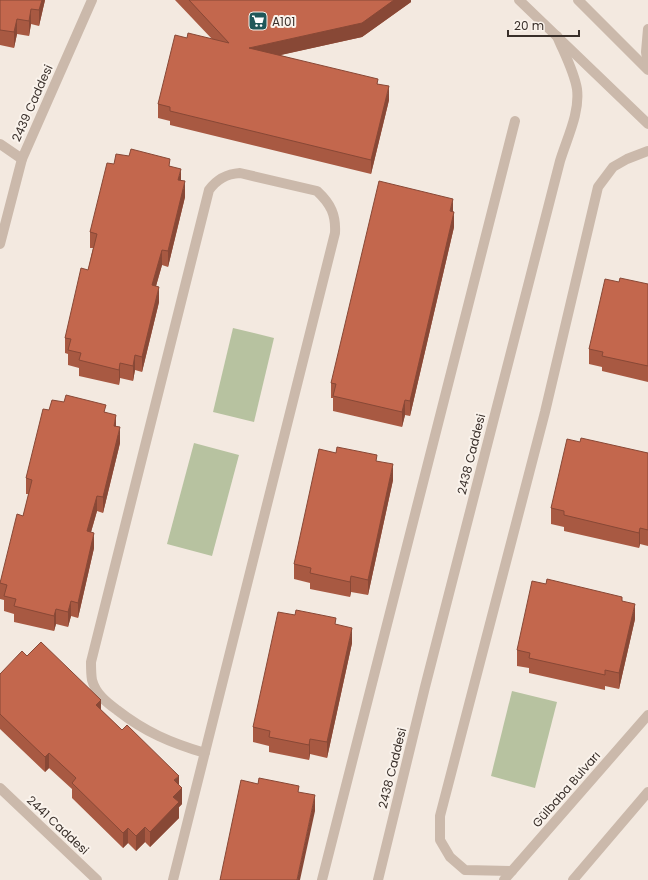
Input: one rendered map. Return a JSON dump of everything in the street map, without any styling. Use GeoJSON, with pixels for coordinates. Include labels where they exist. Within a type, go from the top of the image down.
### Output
{"type":"FeatureCollection","features":[{"type":"Feature","properties":{"kind":"street","name":"2439 Caddesi"},"geometry":{"type":"LineString","coordinates":[[0,244],[22,159],[92,0]]}},
{"type":"Feature","properties":{"kind":"street"},"geometry":{"type":"LineString","coordinates":[[519,0],[648,124]]}},
{"type":"Feature","properties":{"kind":"street"},"geometry":{"type":"LineString","coordinates":[[578,0],[648,70]]}},
{"type":"Feature","properties":{"kind":"street"},"geometry":{"type":"LineString","coordinates":[[648,29],[646,52],[648,66]]}},
{"type":"Feature","properties":{"kind":"street","name":"2438 Caddesi"},"geometry":{"type":"LineString","coordinates":[[378,880],[429,672],[558,169],[576,113],[577,89],[557,36]]}},
{"type":"Feature","properties":{"kind":"street"},"geometry":{"type":"LineString","coordinates":[[322,880],[515,121]]}},
{"type":"Feature","properties":{"kind":"street"},"geometry":{"type":"LineString","coordinates":[[0,144],[22,159]]}},
{"type":"Feature","properties":{"kind":"street"},"geometry":{"type":"LineString","coordinates":[[512,871],[465,870],[450,856],[440,840],[440,816],[545,412],[598,187],[613,167],[627,159],[648,152]]}},
{"type":"Feature","properties":{"kind":"street"},"geometry":{"type":"LineString","coordinates":[[173,880],[205,753],[333,241],[336,225],[332,208],[326,199],[317,192],[240,173],[223,176],[215,182],[209,190],[91,662],[92,681],[96,690],[111,706],[132,722],[156,736],[178,745],[205,753]]}},
{"type":"Feature","properties":{"kind":"street","name":"Gülbaba Bulvarı"},"geometry":{"type":"LineString","coordinates":[[504,880],[648,715]]}},
{"type":"Feature","properties":{"kind":"street","name":"2441 Caddesi"},"geometry":{"type":"LineString","coordinates":[[0,788],[98,880]]}},
{"type":"Feature","properties":{"kind":"street"},"geometry":{"type":"LineString","coordinates":[[573,880],[648,792]]}},
{"type":"Feature","properties":{"kind":"green space"},"geometry":{"type":"Polygon","coordinates":[[[233,328],[274,338],[254,422],[213,412],[233,328]]]}},
{"type":"Feature","properties":{"kind":"green space"},"geometry":{"type":"Polygon","coordinates":[[[194,443],[239,455],[212,556],[167,544],[194,443]]]}},
{"type":"Feature","properties":{"kind":"green space"},"geometry":{"type":"Polygon","coordinates":[[[512,691],[557,702],[535,788],[491,776],[512,691]]]}},
{"type":"Feature","properties":{"kind":"building"},"geometry":{"type":"Polygon","coordinates":[[[0,0],[42,0],[39,10],[31,9],[29,21],[17,19],[14,32],[0,30],[0,0]]]}},
{"type":"Feature","properties":{"kind":"building"},"geometry":{"type":"Polygon","coordinates":[[[189,0],[394,0],[362,23],[249,48],[378,79],[377,84],[389,86],[371,160],[170,111],[170,107],[158,104],[175,35],[187,38],[188,33],[229,43],[189,0]]]}},
{"type":"Feature","properties":{"kind":"building"},"geometry":{"type":"Polygon","coordinates":[[[131,149],[170,159],[169,166],[181,169],[178,180],[185,181],[168,251],[162,250],[152,285],[159,287],[142,357],[135,355],[133,366],[120,363],[119,370],[79,360],[81,353],[68,350],[71,339],[65,338],[81,268],[88,270],[97,234],[90,232],[107,163],[114,164],[116,154],[129,156],[131,149]]]}},
{"type":"Feature","properties":{"kind":"building"},"geometry":{"type":"Polygon","coordinates":[[[379,181],[453,199],[450,211],[454,212],[410,401],[405,400],[402,412],[333,396],[336,384],[331,383],[379,181]]]}},
{"type":"Feature","properties":{"kind":"building"},"geometry":{"type":"Polygon","coordinates":[[[620,278],[648,284],[648,366],[602,356],[603,352],[589,349],[605,279],[619,282],[620,278]]]}},
{"type":"Feature","properties":{"kind":"building"},"geometry":{"type":"Polygon","coordinates":[[[66,395],[106,405],[104,412],[116,415],[114,426],[120,427],[103,497],[97,496],[87,531],[94,533],[78,603],[71,601],[68,612],[56,609],[54,616],[14,606],[16,599],[4,596],[7,585],[0,583],[17,514],[23,516],[32,480],[26,478],[43,409],[49,410],[52,400],[64,402],[66,395]]]}},
{"type":"Feature","properties":{"kind":"building"},"geometry":{"type":"Polygon","coordinates":[[[581,438],[648,453],[648,530],[640,528],[639,533],[564,515],[564,511],[551,508],[567,439],[580,442],[581,438]]]}},
{"type":"Feature","properties":{"kind":"building"},"geometry":{"type":"Polygon","coordinates":[[[337,447],[377,455],[376,461],[393,464],[368,580],[351,576],[350,582],[310,573],[311,568],[294,564],[319,449],[336,453],[337,447]]]}},
{"type":"Feature","properties":{"kind":"building"},"geometry":{"type":"Polygon","coordinates":[[[547,579],[622,597],[622,601],[635,604],[619,673],[605,670],[605,675],[529,658],[530,653],[517,650],[532,581],[546,584],[547,579]]]}},
{"type":"Feature","properties":{"kind":"building"},"geometry":{"type":"Polygon","coordinates":[[[296,610],[336,618],[335,624],[352,628],[327,742],[310,739],[309,745],[269,737],[270,731],[253,727],[278,612],[295,615],[296,610]]]}},
{"type":"Feature","properties":{"kind":"building"},"geometry":{"type":"Polygon","coordinates":[[[41,642],[101,700],[96,705],[122,730],[127,725],[179,776],[174,780],[182,788],[173,797],[179,802],[150,832],[145,827],[136,836],[128,828],[123,833],[72,783],[76,778],[49,753],[45,757],[0,714],[0,674],[22,651],[27,656],[41,642]]]}},
{"type":"Feature","properties":{"kind":"building"},"geometry":{"type":"Polygon","coordinates":[[[259,778],[299,786],[298,792],[315,795],[297,880],[220,880],[241,780],[258,784],[259,778]]]}},
{"type":"Feature","properties":{"kind":"place","name":"A101"},"geometry":{"type":"Point","coordinates":[258,21]}}]}
